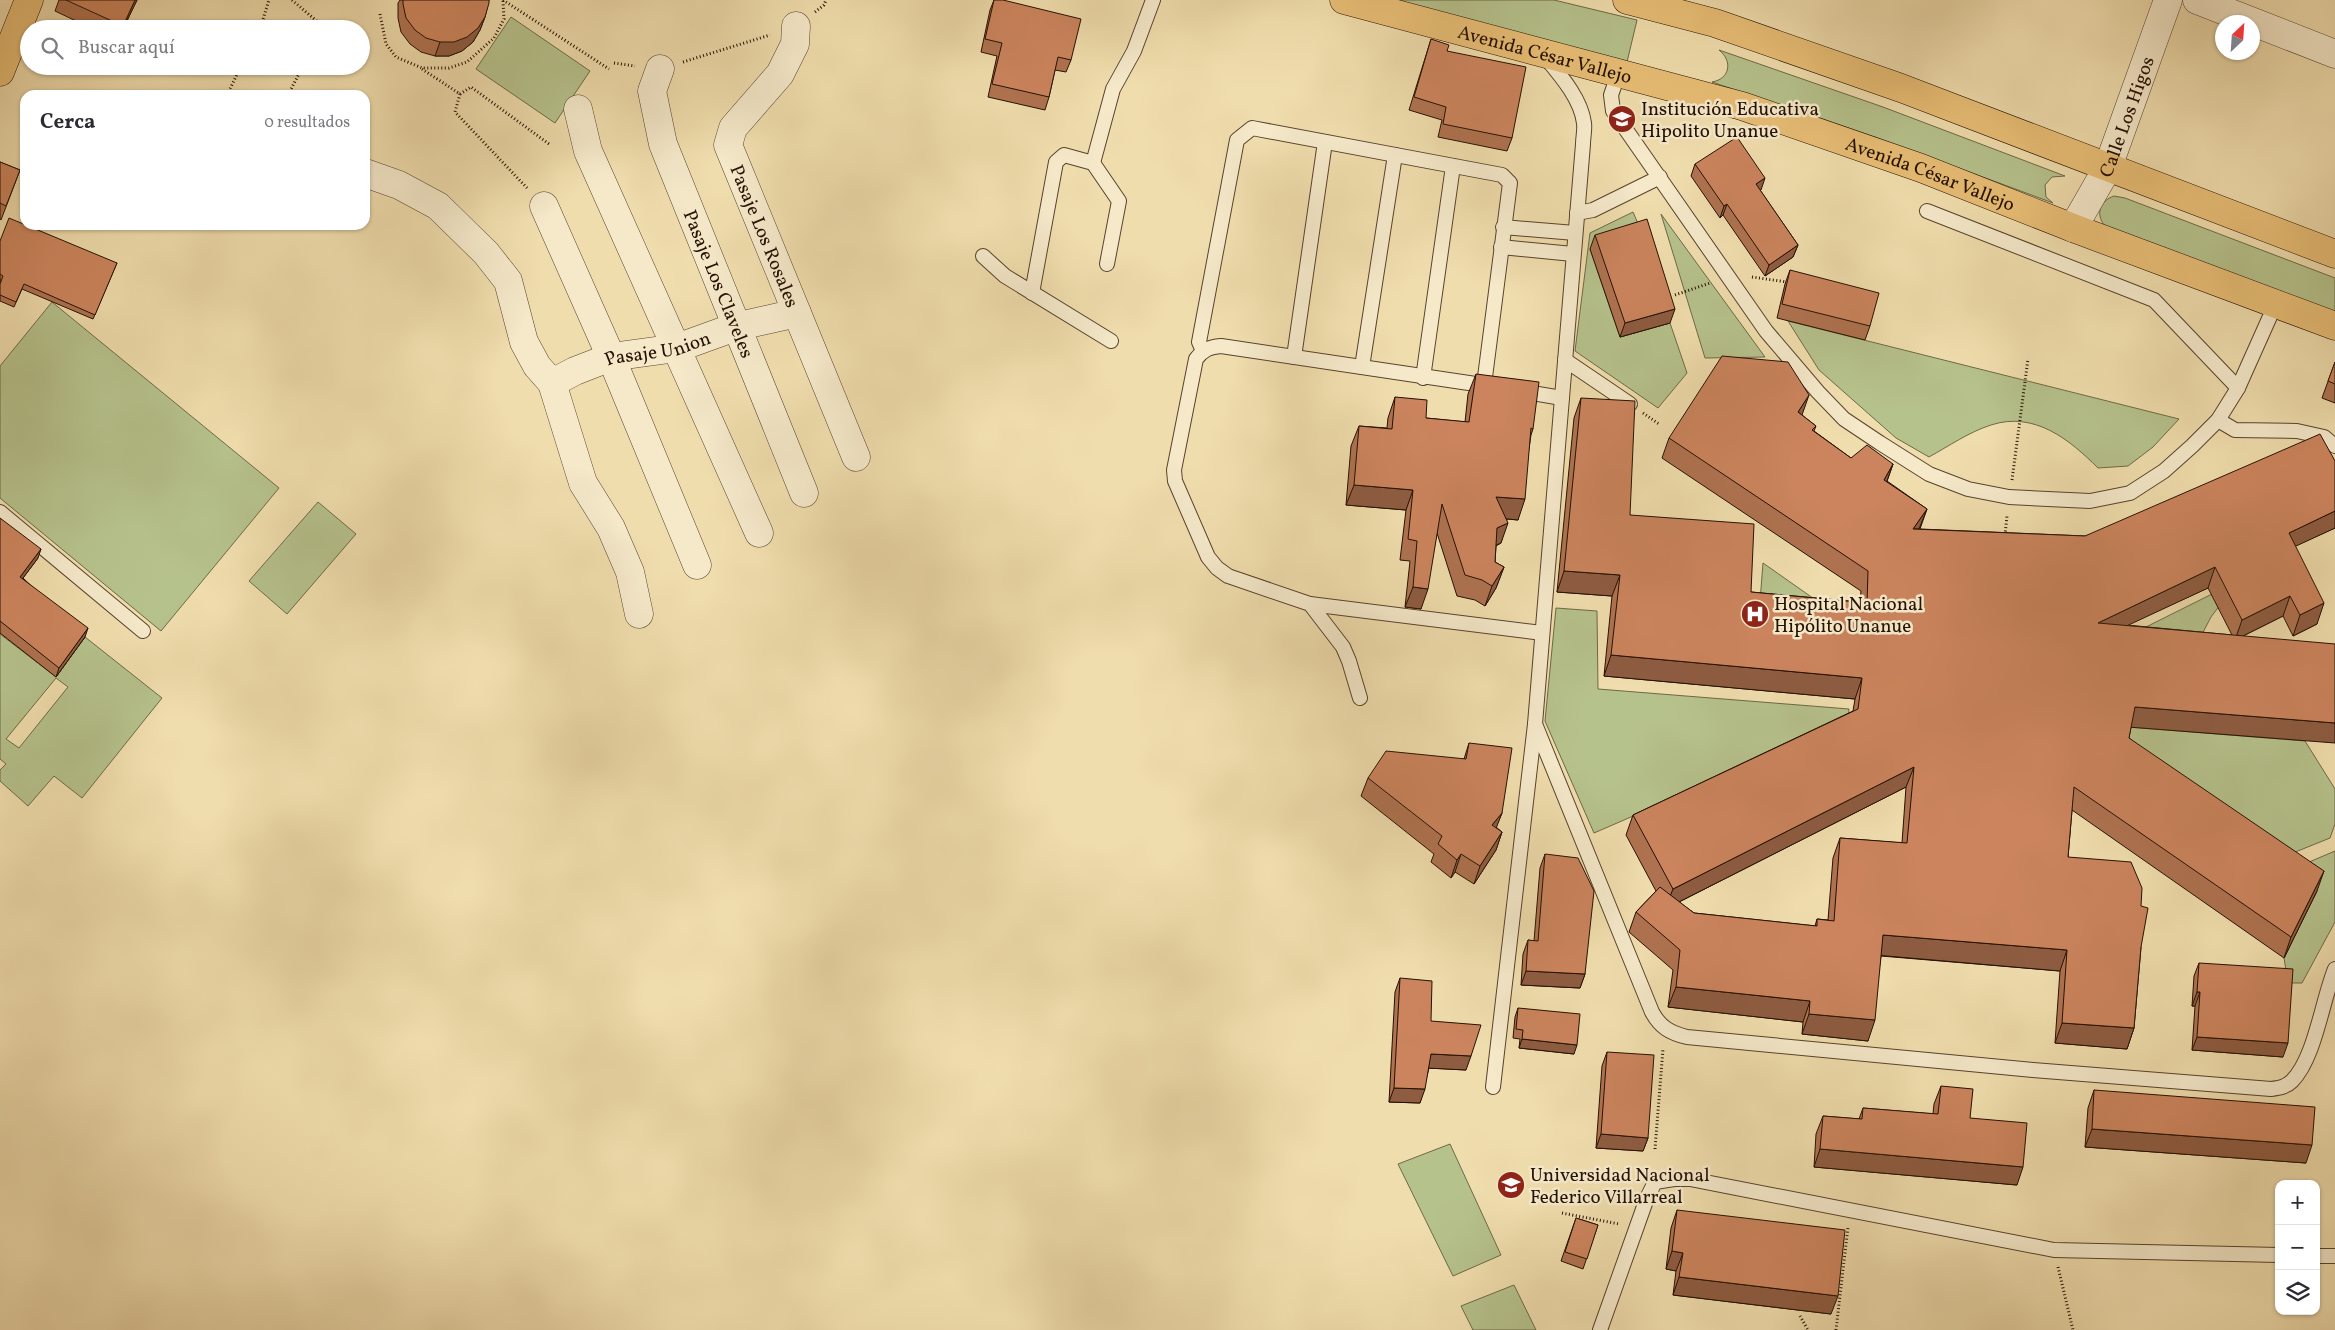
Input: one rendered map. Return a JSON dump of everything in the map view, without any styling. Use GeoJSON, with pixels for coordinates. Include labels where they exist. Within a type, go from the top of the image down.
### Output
{"type":"FeatureCollection","features":[{"type":"Feature","properties":{"kind":"main road"},"geometry":{"type":"LineString","coordinates":[[21,20],[29,0]]}},
{"type":"Feature","properties":{"kind":"main road","name":"Avenida César Vallejo"},"geometry":{"type":"LineString","coordinates":[[1344,0],[1541,51],[1752,109],[1921,168],[2073,228],[2335,326]]}},
{"type":"Feature","properties":{"kind":"main road"},"geometry":{"type":"LineString","coordinates":[[1627,0],[1693,8],[2335,254]]}},
{"type":"Feature","properties":{"kind":"main road"},"geometry":{"type":"LineString","coordinates":[[0,72],[20,22]]}},
{"type":"Feature","properties":{"kind":"street","name":"Calle Los Higos"},"geometry":{"type":"LineString","coordinates":[[2073,228],[2108,168],[2168,0]]}},
{"type":"Feature","properties":{"kind":"street"},"geometry":{"type":"LineString","coordinates":[[2197,0],[2335,54]]}},
{"type":"Feature","properties":{"kind":"street","name":"Pasaje Los Rosales"},"geometry":{"type":"LineString","coordinates":[[796,26],[795,44],[780,74],[733,128],[728,145],[856,457]]}},
{"type":"Feature","properties":{"kind":"street","name":"Pasaje Los Claveles"},"geometry":{"type":"LineString","coordinates":[[660,69],[652,91],[663,144],[804,493]]}},
{"type":"Feature","properties":{"kind":"street"},"geometry":{"type":"LineString","coordinates":[[578,109],[588,151],[759,533]]}},
{"type":"Feature","properties":{"kind":"street"},"geometry":{"type":"LineString","coordinates":[[370,175],[399,185],[438,206],[486,253],[508,281],[524,342],[537,366],[552,383],[583,484],[611,528],[630,572],[639,614]]}},
{"type":"Feature","properties":{"kind":"street"},"geometry":{"type":"LineString","coordinates":[[544,206],[611,357],[697,565]]}},
{"type":"Feature","properties":{"kind":"street","name":"Pasaje Union"},"geometry":{"type":"LineString","coordinates":[[552,383],[575,370],[611,357],[677,348],[735,326],[796,313]]}},
{"type":"Feature","properties":{"kind":"lane"},"geometry":{"type":"LineString","coordinates":[[1093,163],[1113,90],[1134,51],[1153,0]]}},
{"type":"Feature","properties":{"kind":"lane"},"geometry":{"type":"LineString","coordinates":[[1493,1087],[1535,724],[1584,123],[1578,106],[1563,79],[1541,51]]}},
{"type":"Feature","properties":{"kind":"lane"},"geometry":{"type":"LineString","coordinates":[[1619,72],[1611,95],[1613,111],[1766,331],[1818,392],[1844,419],[1929,474],[1968,489],[2009,497],[2090,501],[2130,493],[2164,470],[2218,420],[2238,388],[2276,303]]}},
{"type":"Feature","properties":{"kind":"lane"},"geometry":{"type":"LineString","coordinates":[[1203,351],[1199,342],[1237,140],[1252,128],[1502,175],[1510,182],[1484,385]]}},
{"type":"Feature","properties":{"kind":"lane"},"geometry":{"type":"LineString","coordinates":[[1294,357],[1325,142]]}},
{"type":"Feature","properties":{"kind":"lane"},"geometry":{"type":"LineString","coordinates":[[1032,293],[1056,162],[1064,155],[1093,163],[1119,202],[1107,264]]}},
{"type":"Feature","properties":{"kind":"lane"},"geometry":{"type":"LineString","coordinates":[[1362,367],[1395,155]]}},
{"type":"Feature","properties":{"kind":"lane"},"geometry":{"type":"LineString","coordinates":[[1423,378],[1453,166]]}},
{"type":"Feature","properties":{"kind":"lane"},"geometry":{"type":"LineString","coordinates":[[1577,213],[1593,210],[1660,177]]}},
{"type":"Feature","properties":{"kind":"lane"},"geometry":{"type":"LineString","coordinates":[[1927,211],[2154,300],[2238,388]]}},
{"type":"Feature","properties":{"kind":"lane"},"geometry":{"type":"LineString","coordinates":[[1503,227],[1575,233]]}},
{"type":"Feature","properties":{"kind":"lane"},"geometry":{"type":"LineString","coordinates":[[1501,247],[1574,254]]}},
{"type":"Feature","properties":{"kind":"lane"},"geometry":{"type":"LineString","coordinates":[[983,256],[1005,276],[1111,341]]}},
{"type":"Feature","properties":{"kind":"lane"},"geometry":{"type":"LineString","coordinates":[[1542,633],[1310,604],[1228,576],[1217,568],[1208,557],[1178,492],[1174,470],[1196,359],[1203,351],[1211,347],[1221,346],[1562,398]]}},
{"type":"Feature","properties":{"kind":"lane"},"geometry":{"type":"LineString","coordinates":[[1565,360],[1630,404]]}},
{"type":"Feature","properties":{"kind":"lane"},"geometry":{"type":"LineString","coordinates":[[2218,420],[2235,430],[2297,431],[2324,436],[2335,446]]}},
{"type":"Feature","properties":{"kind":"lane"},"geometry":{"type":"LineString","coordinates":[[0,512],[143,631]]}},
{"type":"Feature","properties":{"kind":"lane"},"geometry":{"type":"LineString","coordinates":[[1310,604],[1343,648],[1360,698]]}},
{"type":"Feature","properties":{"kind":"lane"},"geometry":{"type":"LineString","coordinates":[[1535,724],[1652,1012],[1664,1028],[1686,1037],[2034,1070],[2271,1089],[2282,1088],[2292,1082],[2306,1061],[2335,969]]}},
{"type":"Feature","properties":{"kind":"lane"},"geometry":{"type":"LineString","coordinates":[[1600,1330],[1636,1228],[1655,1182],[1674,1179],[1690,1180],[1850,1209],[2054,1250],[2275,1255]]}},
{"type":"Feature","properties":{"kind":"lane"},"geometry":{"type":"LineString","coordinates":[[2320,1256],[2335,1256]]}},
{"type":"Feature","properties":{"kind":"path"},"geometry":{"type":"LineString","coordinates":[[263,20],[269,0]]}},
{"type":"Feature","properties":{"kind":"path"},"geometry":{"type":"LineString","coordinates":[[292,0],[315,20]]}},
{"type":"Feature","properties":{"kind":"path"},"geometry":{"type":"LineString","coordinates":[[422,68],[449,68],[467,62],[478,54],[494,38],[504,19],[503,0]]}},
{"type":"Feature","properties":{"kind":"path"},"geometry":{"type":"LineString","coordinates":[[503,0],[609,69]]}},
{"type":"Feature","properties":{"kind":"path"},"geometry":{"type":"LineString","coordinates":[[614,63],[660,69],[796,26],[824,5],[826,0]]}},
{"type":"Feature","properties":{"kind":"path"},"geometry":{"type":"LineString","coordinates":[[380,14],[386,44],[396,57],[422,68],[460,94]]}},
{"type":"Feature","properties":{"kind":"path"},"geometry":{"type":"LineString","coordinates":[[229,90],[237,75]]}},
{"type":"Feature","properties":{"kind":"path"},"geometry":{"type":"LineString","coordinates":[[291,90],[298,75]]}},
{"type":"Feature","properties":{"kind":"path"},"geometry":{"type":"LineString","coordinates":[[544,206],[455,112],[460,94],[471,87],[550,144]]}},
{"type":"Feature","properties":{"kind":"path"},"geometry":{"type":"LineString","coordinates":[[2004,544],[2028,359]]}},
{"type":"Feature","properties":{"kind":"path"},"geometry":{"type":"LineString","coordinates":[[1655,1149],[1664,1028]]}},
{"type":"Feature","properties":{"kind":"path"},"geometry":{"type":"LineString","coordinates":[[1836,1330],[1850,1209]]}},
{"type":"Feature","properties":{"kind":"path"},"geometry":{"type":"LineString","coordinates":[[1562,1213],[1636,1228]]}},
{"type":"Feature","properties":{"kind":"path"},"geometry":{"type":"LineString","coordinates":[[2054,1250],[2074,1330]]}},
{"type":"Feature","properties":{"kind":"path"},"geometry":{"type":"LineString","coordinates":[[1800,1316],[1808,1330]]}},
{"type":"Feature","properties":{"kind":"green space"},"geometry":{"type":"Polygon","coordinates":[[[1367,0],[1554,0],[1637,20],[1627,62],[1367,0]]]}},
{"type":"Feature","properties":{"kind":"green space"},"geometry":{"type":"Polygon","coordinates":[[[511,17],[590,71],[555,123],[476,69],[511,17]]]}},
{"type":"Feature","properties":{"kind":"green space"},"geometry":{"type":"Polygon","coordinates":[[[1719,50],[1883,107],[2065,176],[2052,177],[2045,185],[2046,197],[2053,203],[1875,137],[1712,82],[1723,77],[1728,69],[1726,59],[1719,50]]]}},
{"type":"Feature","properties":{"kind":"green space"},"geometry":{"type":"Polygon","coordinates":[[[2114,196],[2125,198],[2335,278],[2335,314],[2106,227],[2100,218],[2100,209],[2105,201],[2114,196]]]}},
{"type":"Feature","properties":{"kind":"green space"},"geometry":{"type":"Polygon","coordinates":[[[1633,212],[1642,233],[1590,249],[1620,337],[1670,323],[1687,373],[1658,408],[1575,351],[1590,233],[1633,212]]]}},
{"type":"Feature","properties":{"kind":"green space"},"geometry":{"type":"Polygon","coordinates":[[[1661,214],[1765,357],[1705,358],[1661,214]]]}},
{"type":"Feature","properties":{"kind":"green space"},"geometry":{"type":"Polygon","coordinates":[[[52,302],[279,488],[161,631],[0,498],[0,366],[52,302]]]}},
{"type":"Feature","properties":{"kind":"green space"},"geometry":{"type":"Polygon","coordinates":[[[1788,321],[2179,419],[2153,447],[2128,466],[2098,468],[2075,447],[2050,430],[2022,422],[2007,422],[1983,428],[1929,457],[1896,438],[1819,370],[1788,321]]]}},
{"type":"Feature","properties":{"kind":"green space"},"geometry":{"type":"Polygon","coordinates":[[[318,502],[356,534],[287,614],[249,581],[318,502]]]}},
{"type":"Feature","properties":{"kind":"green space"},"geometry":{"type":"Polygon","coordinates":[[[1763,563],[1847,622],[1759,614],[1763,563]]]}},
{"type":"Feature","properties":{"kind":"green space"},"geometry":{"type":"Polygon","coordinates":[[[2226,587],[2229,593],[2211,617],[2198,642],[2134,633],[2226,587]]]}},
{"type":"Feature","properties":{"kind":"green space"},"geometry":{"type":"Polygon","coordinates":[[[1556,608],[1597,611],[1598,689],[1849,709],[1848,723],[1594,833],[1545,721],[1556,608]]]}},
{"type":"Feature","properties":{"kind":"green space"},"geometry":{"type":"Polygon","coordinates":[[[0,634],[56,677],[85,637],[162,698],[82,798],[54,776],[28,806],[0,781],[0,770],[6,764],[0,759],[0,634]],[[56,678],[6,739],[19,748],[68,687],[56,678]]]}},
{"type":"Feature","properties":{"kind":"green space"},"geometry":{"type":"Polygon","coordinates":[[[2128,727],[2305,741],[2335,789],[2335,824],[2330,838],[2273,861],[2125,743],[2128,727]]]}},
{"type":"Feature","properties":{"kind":"green space"},"geometry":{"type":"Polygon","coordinates":[[[2335,851],[2335,922],[2302,983],[2288,983],[2284,958],[2316,891],[2288,871],[2335,851]]]}},
{"type":"Feature","properties":{"kind":"green space"},"geometry":{"type":"Polygon","coordinates":[[[1450,1144],[1501,1255],[1453,1276],[1398,1164],[1450,1144]]]}},
{"type":"Feature","properties":{"kind":"green space"},"geometry":{"type":"Polygon","coordinates":[[[1514,1285],[1536,1330],[1473,1330],[1461,1306],[1514,1285]]]}},
{"type":"Feature","properties":{"kind":"building"},"geometry":{"type":"Polygon","coordinates":[[[66,0],[135,0],[126,20],[110,20],[66,0]]]}},
{"type":"Feature","properties":{"kind":"building"},"geometry":{"type":"Polygon","coordinates":[[[403,0],[489,0],[489,3],[485,17],[478,28],[467,37],[454,42],[440,42],[426,38],[415,30],[406,18],[403,0]]]}},
{"type":"Feature","properties":{"kind":"building"},"geometry":{"type":"Polygon","coordinates":[[[994,0],[1003,0],[1081,19],[1071,60],[1058,57],[1049,97],[992,84],[1002,43],[985,39],[994,0]]]}},
{"type":"Feature","properties":{"kind":"building"},"geometry":{"type":"Polygon","coordinates":[[[1431,39],[1449,45],[1447,51],[1526,67],[1512,138],[1443,124],[1446,107],[1414,97],[1431,39]]]}},
{"type":"Feature","properties":{"kind":"building"},"geometry":{"type":"Polygon","coordinates":[[[1737,137],[1765,178],[1756,184],[1798,245],[1769,265],[1727,204],[1724,206],[1695,164],[1737,137]]]}},
{"type":"Feature","properties":{"kind":"building"},"geometry":{"type":"Polygon","coordinates":[[[0,162],[20,170],[6,206],[0,203],[0,162]]]}},
{"type":"Feature","properties":{"kind":"building"},"geometry":{"type":"Polygon","coordinates":[[[9,218],[20,223],[20,230],[38,230],[117,263],[95,315],[24,284],[16,302],[0,295],[0,284],[3,276],[0,274],[0,241],[9,218]]]}},
{"type":"Feature","properties":{"kind":"building"},"geometry":{"type":"Polygon","coordinates":[[[1647,219],[1675,309],[1625,323],[1595,235],[1647,219]]]}},
{"type":"Feature","properties":{"kind":"building"},"geometry":{"type":"Polygon","coordinates":[[[1790,270],[1879,293],[1870,326],[1782,304],[1790,270]]]}},
{"type":"Feature","properties":{"kind":"building"},"geometry":{"type":"Polygon","coordinates":[[[1722,356],[1788,362],[1809,395],[1798,412],[1816,426],[1812,430],[1851,458],[1867,445],[1893,464],[1884,480],[1927,509],[1913,529],[2085,536],[2320,434],[2335,461],[2335,511],[2289,533],[2324,603],[2300,615],[2290,596],[2242,620],[2215,567],[2098,623],[2335,644],[2335,723],[2135,707],[2129,738],[2324,871],[2291,937],[2074,787],[2068,857],[2131,862],[2142,888],[2141,906],[2148,908],[2141,947],[2134,1028],[2062,1023],[2067,950],[1883,935],[1875,1020],[1809,1014],[1810,1001],[1676,987],[1680,950],[1636,912],[1660,887],[1694,913],[1817,926],[1817,919],[1834,921],[1840,838],[1907,843],[1914,767],[1673,889],[1633,815],[1858,709],[1862,678],[1611,655],[1620,575],[1564,571],[1581,398],[1635,401],[1630,515],[1754,524],[1751,592],[1867,603],[1868,571],[1669,438],[1722,356]]]}},
{"type":"Feature","properties":{"kind":"building"},"geometry":{"type":"Polygon","coordinates":[[[2335,362],[2335,384],[2328,381],[2335,362]]]}},
{"type":"Feature","properties":{"kind":"building"},"geometry":{"type":"Polygon","coordinates":[[[1476,374],[1539,382],[1533,429],[1531,428],[1525,499],[1496,497],[1508,523],[1497,528],[1495,562],[1504,567],[1492,586],[1482,580],[1465,575],[1442,504],[1428,589],[1413,587],[1417,541],[1408,539],[1413,490],[1354,485],[1359,426],[1392,429],[1395,397],[1427,400],[1426,418],[1469,422],[1476,374]]]}},
{"type":"Feature","properties":{"kind":"building"},"geometry":{"type":"Polygon","coordinates":[[[0,518],[41,549],[20,577],[88,628],[59,668],[0,621],[0,518]]]}},
{"type":"Feature","properties":{"kind":"building"},"geometry":{"type":"Polygon","coordinates":[[[1469,743],[1512,748],[1502,813],[1492,825],[1502,832],[1480,866],[1461,854],[1457,860],[1438,844],[1442,836],[1368,778],[1386,751],[1466,759],[1469,743]]]}},
{"type":"Feature","properties":{"kind":"building"},"geometry":{"type":"Polygon","coordinates":[[[1545,854],[1578,858],[1594,891],[1585,974],[1526,971],[1528,940],[1538,941],[1545,854]]]}},
{"type":"Feature","properties":{"kind":"building"},"geometry":{"type":"Polygon","coordinates":[[[2199,963],[2293,969],[2288,1043],[2197,1037],[2200,992],[2197,992],[2199,963]]]}},
{"type":"Feature","properties":{"kind":"building"},"geometry":{"type":"Polygon","coordinates":[[[1400,978],[1432,981],[1431,1021],[1481,1025],[1471,1056],[1431,1054],[1425,1089],[1394,1088],[1400,978]]]}},
{"type":"Feature","properties":{"kind":"building"},"geometry":{"type":"Polygon","coordinates":[[[1518,1008],[1580,1014],[1577,1045],[1522,1039],[1523,1030],[1516,1029],[1518,1008]]]}},
{"type":"Feature","properties":{"kind":"building"},"geometry":{"type":"Polygon","coordinates":[[[1607,1052],[1654,1055],[1648,1138],[1601,1134],[1607,1052]]]}},
{"type":"Feature","properties":{"kind":"building"},"geometry":{"type":"Polygon","coordinates":[[[1941,1086],[1973,1089],[1970,1118],[2027,1123],[2023,1167],[1820,1149],[1823,1116],[1862,1119],[1863,1108],[1938,1114],[1941,1086]]]}},
{"type":"Feature","properties":{"kind":"building"},"geometry":{"type":"Polygon","coordinates":[[[2094,1090],[2315,1107],[2312,1145],[2092,1129],[2094,1090]]]}},
{"type":"Feature","properties":{"kind":"building"},"geometry":{"type":"Polygon","coordinates":[[[1677,1210],[1845,1230],[1838,1296],[1679,1277],[1683,1253],[1672,1251],[1677,1210]]]}},
{"type":"Feature","properties":{"kind":"building"},"geometry":{"type":"Polygon","coordinates":[[[1576,1218],[1598,1225],[1587,1259],[1565,1252],[1576,1218]]]}},
{"type":"Feature","properties":{"kind":"place","name":"Institución Educativa Hipolito Unanue"},"geometry":{"type":"Point","coordinates":[1622,119]}},
{"type":"Feature","properties":{"kind":"place","name":"Hospital Nacional Hipólito Unanue"},"geometry":{"type":"Point","coordinates":[1755,614]}},
{"type":"Feature","properties":{"kind":"place","name":"Universidad Nacional Federico Villarreal"},"geometry":{"type":"Point","coordinates":[1511,1185]}}]}
